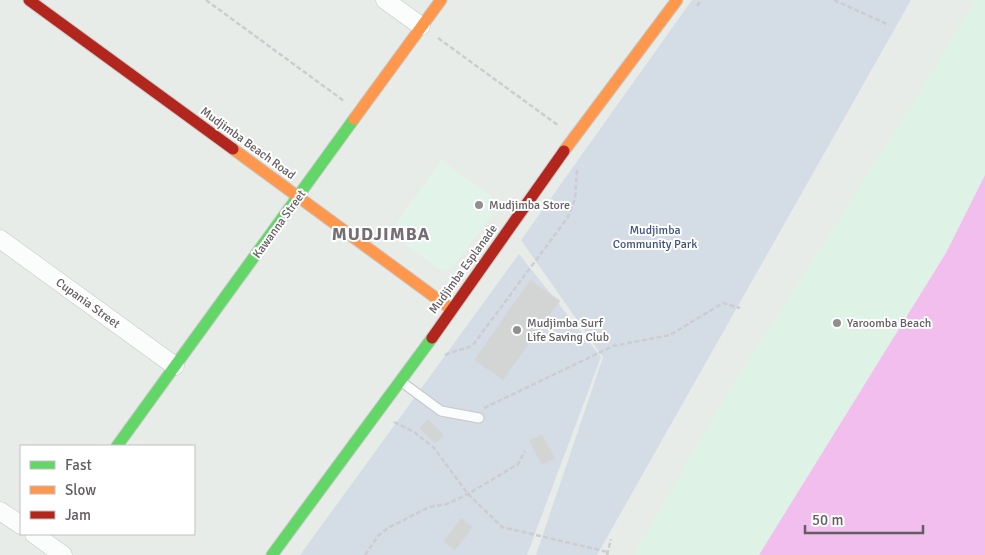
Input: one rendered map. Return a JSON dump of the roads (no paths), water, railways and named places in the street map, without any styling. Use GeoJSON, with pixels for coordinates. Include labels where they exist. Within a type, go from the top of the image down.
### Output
{"type":"FeatureCollection","features":[{"type":"Feature","properties":{"kind":"street","name":"Mudjimba Beach Road"},"geometry":{"type":"LineString","coordinates":[[29,0],[451,309]]}},
{"type":"Feature","properties":{"kind":"street"},"geometry":{"type":"LineString","coordinates":[[385,0],[421,26]]}},
{"type":"Feature","properties":{"kind":"street","name":"Kawanna Street"},"geometry":{"type":"LineString","coordinates":[[118,445],[440,0]]}},
{"type":"Feature","properties":{"kind":"street","name":"Mudjimba Esplanade"},"geometry":{"type":"LineString","coordinates":[[272,555],[401,381],[575,136],[677,0]]}},
{"type":"Feature","properties":{"kind":"street","name":"Cupania Street"},"geometry":{"type":"LineString","coordinates":[[0,240],[175,366]]}},
{"type":"Feature","properties":{"kind":"street"},"geometry":{"type":"LineString","coordinates":[[0,511],[20,524]]}},
{"type":"Feature","properties":{"kind":"street"},"geometry":{"type":"LineString","coordinates":[[45,537],[63,555]]}},
{"type":"Feature","properties":{"kind":"lane"},"geometry":{"type":"LineString","coordinates":[[401,381],[442,411],[479,418]]}},
{"type":"Feature","properties":{"kind":"place","name":"Mudjimba Store"},"geometry":{"type":"Point","coordinates":[479,205]}},
{"type":"Feature","properties":{"kind":"place","name":"Yaroomba Beach"},"geometry":{"type":"Point","coordinates":[837,323]}},
{"type":"Feature","properties":{"kind":"place","name":"Mudjimba Surf Life Saving Club"},"geometry":{"type":"Point","coordinates":[517,330]}},
{"type":"Feature","properties":{"kind":"district","name":"MUDJIMBA"},"geometry":{"type":"Point","coordinates":[381,234]}},
{"type":"Feature","properties":{"kind":"park label","name":"Mudjimba Community Park"},"geometry":{"type":"Point","coordinates":[655,237]}}]}
